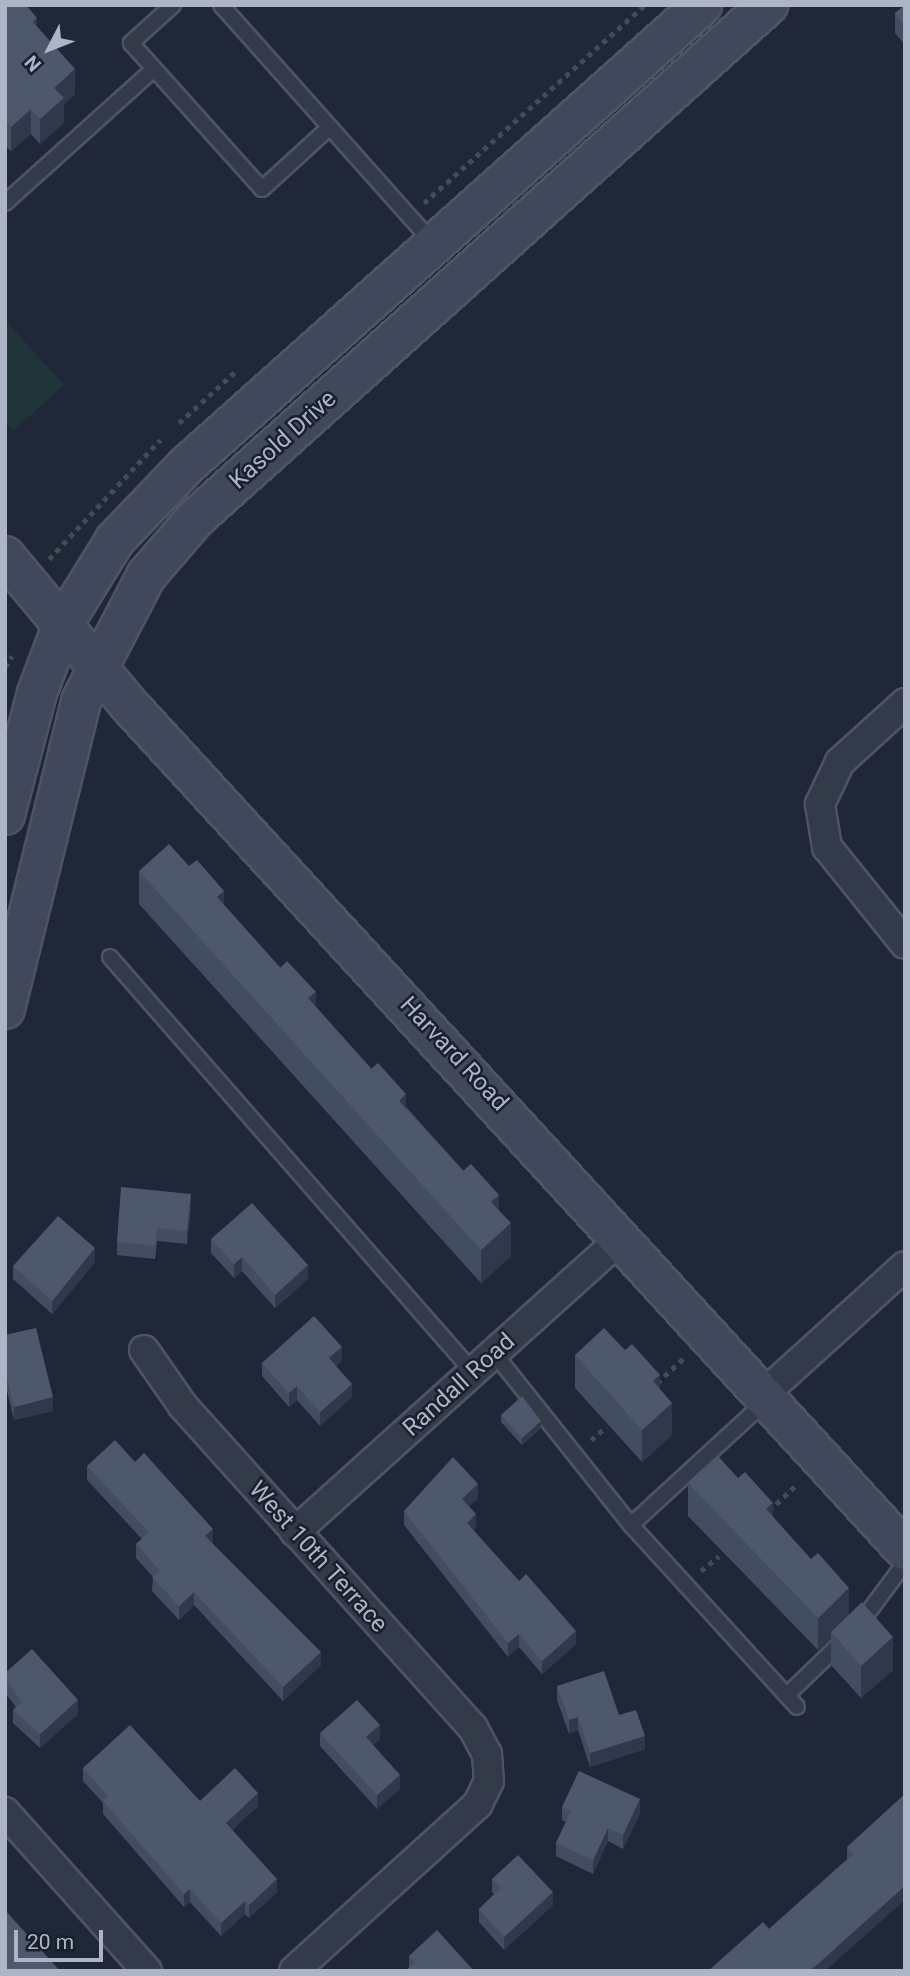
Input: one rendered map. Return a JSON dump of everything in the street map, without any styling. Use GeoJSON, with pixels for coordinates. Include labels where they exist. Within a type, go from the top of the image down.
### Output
{"type":"FeatureCollection","features":[{"type":"Feature","properties":{"kind":"main road","name":"Kasold Drive"},"geometry":{"type":"LineString","coordinates":[[5,815],[37,693],[63,624],[92,570],[150,500],[702,5]]}},
{"type":"Feature","properties":{"kind":"main road","name":"Kasold Drive"},"geometry":{"type":"LineString","coordinates":[[5,1009],[69,743],[97,666],[146,576],[195,519],[768,5]]}},
{"type":"Feature","properties":{"kind":"main road","name":"Harvard Road"},"geometry":{"type":"LineString","coordinates":[[5,556],[97,666],[622,1237],[905,1550]]}},
{"type":"Feature","properties":{"kind":"street"},"geometry":{"type":"LineString","coordinates":[[905,703],[840,761],[820,815],[840,869],[905,944]]}},
{"type":"Feature","properties":{"kind":"street","name":"Randall Road"},"geometry":{"type":"LineString","coordinates":[[295,1532],[622,1237]]}},
{"type":"Feature","properties":{"kind":"street"},"geometry":{"type":"LineString","coordinates":[[766,1396],[905,1266]]}},
{"type":"Feature","properties":{"kind":"street","name":"West 10th Terrace"},"geometry":{"type":"LineString","coordinates":[[144,1350],[183,1406],[473,1728],[489,1765],[478,1804],[294,1971]]}},
{"type":"Feature","properties":{"kind":"street"},"geometry":{"type":"LineString","coordinates":[[5,1812],[147,1971]]}},
{"type":"Feature","properties":{"kind":"lane"},"geometry":{"type":"LineString","coordinates":[[173,5],[131,43],[262,189],[330,127]]}},
{"type":"Feature","properties":{"kind":"lane"},"geometry":{"type":"LineString","coordinates":[[221,5],[435,245]]}},
{"type":"Feature","properties":{"kind":"lane"},"geometry":{"type":"LineString","coordinates":[[5,203],[154,69]]}},
{"type":"Feature","properties":{"kind":"lane"},"geometry":{"type":"LineString","coordinates":[[110,957],[473,1372]]}},
{"type":"Feature","properties":{"kind":"lane"},"geometry":{"type":"LineString","coordinates":[[494,1353],[631,1525],[797,1707]]}},
{"type":"Feature","properties":{"kind":"lane"},"geometry":{"type":"LineString","coordinates":[[631,1525],[766,1396]]}},
{"type":"Feature","properties":{"kind":"lane"},"geometry":{"type":"LineString","coordinates":[[787,1695],[867,1616],[905,1563]]}},
{"type":"Feature","properties":{"kind":"path"},"geometry":{"type":"LineString","coordinates":[[648,1390],[711,1335]]}},
{"type":"Feature","properties":{"kind":"path"},"geometry":{"type":"LineString","coordinates":[[760,1518],[823,1459]]}},
{"type":"Feature","properties":{"kind":"shaded area"},"geometry":{"type":"Polygon","coordinates":[[[5,320],[64,385],[13,431],[5,422],[5,320]]]}},
{"type":"Feature","properties":{"kind":"building"},"geometry":{"type":"Polygon","coordinates":[[[5,5],[26,5],[37,18],[33,22],[75,69],[54,88],[64,98],[40,119],[31,109],[11,127],[5,121],[5,5]]]}},
{"type":"Feature","properties":{"kind":"building"},"geometry":{"type":"Polygon","coordinates":[[[905,5],[905,26],[895,13],[905,5]]]}},
{"type":"Feature","properties":{"kind":"building"},"geometry":{"type":"Polygon","coordinates":[[[169,844],[189,866],[197,860],[224,891],[217,897],[280,968],[287,961],[316,992],[308,998],[371,1069],[378,1063],[406,1094],[399,1101],[463,1171],[471,1164],[499,1195],[491,1202],[511,1223],[481,1250],[139,871],[169,844]]]}},
{"type":"Feature","properties":{"kind":"building"},"geometry":{"type":"Polygon","coordinates":[[[121,1187],[191,1194],[187,1231],[157,1228],[155,1246],[117,1242],[121,1187]]]}},
{"type":"Feature","properties":{"kind":"building"},"geometry":{"type":"Polygon","coordinates":[[[252,1203],[308,1265],[275,1295],[242,1257],[234,1264],[211,1239],[252,1203]]]}},
{"type":"Feature","properties":{"kind":"building"},"geometry":{"type":"Polygon","coordinates":[[[58,1216],[95,1248],[52,1301],[13,1266],[58,1216]]]}},
{"type":"Feature","properties":{"kind":"building"},"geometry":{"type":"Polygon","coordinates":[[[314,1316],[342,1347],[329,1358],[352,1384],[320,1412],[297,1386],[289,1393],[262,1363],[314,1316]]]}},
{"type":"Feature","properties":{"kind":"building"},"geometry":{"type":"Polygon","coordinates":[[[36,1328],[53,1397],[14,1407],[5,1370],[5,1335],[36,1328]]]}},
{"type":"Feature","properties":{"kind":"building"},"geometry":{"type":"Polygon","coordinates":[[[604,1328],[625,1350],[632,1344],[660,1375],[653,1381],[672,1403],[642,1430],[575,1355],[604,1328]]]}},
{"type":"Feature","properties":{"kind":"building"},"geometry":{"type":"Polygon","coordinates":[[[522,1396],[541,1421],[522,1438],[501,1415],[522,1396]]]}},
{"type":"Feature","properties":{"kind":"building"},"geometry":{"type":"Polygon","coordinates":[[[115,1440],[135,1462],[144,1453],[213,1529],[205,1536],[321,1652],[283,1687],[194,1592],[179,1606],[152,1577],[160,1571],[136,1544],[149,1532],[87,1466],[115,1440]]]}},
{"type":"Feature","properties":{"kind":"building"},"geometry":{"type":"Polygon","coordinates":[[[718,1456],[738,1478],[745,1472],[773,1503],[766,1509],[811,1559],[818,1553],[849,1588],[818,1618],[688,1483],[718,1456]]]}},
{"type":"Feature","properties":{"kind":"building"},"geometry":{"type":"Polygon","coordinates":[[[453,1457],[478,1484],[462,1499],[476,1514],[467,1523],[519,1581],[526,1574],[576,1631],[542,1661],[519,1634],[508,1643],[404,1511],[453,1457]]]}},
{"type":"Feature","properties":{"kind":"building"},"geometry":{"type":"Polygon","coordinates":[[[862,1602],[893,1637],[861,1666],[831,1632],[862,1602]]]}},
{"type":"Feature","properties":{"kind":"building"},"geometry":{"type":"Polygon","coordinates":[[[32,1649],[78,1700],[40,1734],[13,1710],[22,1702],[5,1679],[5,1673],[32,1649]]]}},
{"type":"Feature","properties":{"kind":"building"},"geometry":{"type":"Polygon","coordinates":[[[604,1671],[619,1715],[636,1710],[645,1736],[590,1753],[578,1717],[569,1720],[557,1686],[604,1671]]]}},
{"type":"Feature","properties":{"kind":"building"},"geometry":{"type":"Polygon","coordinates":[[[357,1700],[380,1725],[366,1737],[400,1775],[377,1795],[320,1733],[357,1700]]]}},
{"type":"Feature","properties":{"kind":"building"},"geometry":{"type":"Polygon","coordinates":[[[130,1725],[200,1801],[235,1768],[258,1793],[226,1823],[277,1879],[249,1905],[245,1901],[221,1923],[190,1889],[184,1894],[103,1801],[108,1796],[83,1768],[130,1725]]]}},
{"type":"Feature","properties":{"kind":"building"},"geometry":{"type":"Polygon","coordinates":[[[579,1771],[640,1799],[623,1835],[608,1828],[593,1860],[556,1843],[571,1811],[562,1807],[579,1771]]]}},
{"type":"Feature","properties":{"kind":"building"},"geometry":{"type":"Polygon","coordinates":[[[905,1794],[905,1886],[810,1971],[708,1971],[763,1922],[769,1929],[854,1854],[847,1847],[905,1794]]]}},
{"type":"Feature","properties":{"kind":"building"},"geometry":{"type":"Polygon","coordinates":[[[518,1855],[553,1892],[504,1937],[479,1909],[501,1888],[492,1879],[518,1855]]]}},
{"type":"Feature","properties":{"kind":"building"},"geometry":{"type":"Polygon","coordinates":[[[5,1910],[60,1971],[5,1971],[5,1910]]]}},
{"type":"Feature","properties":{"kind":"building"},"geometry":{"type":"Polygon","coordinates":[[[437,1930],[474,1971],[405,1971],[415,1962],[409,1956],[437,1930]]]}}]}
